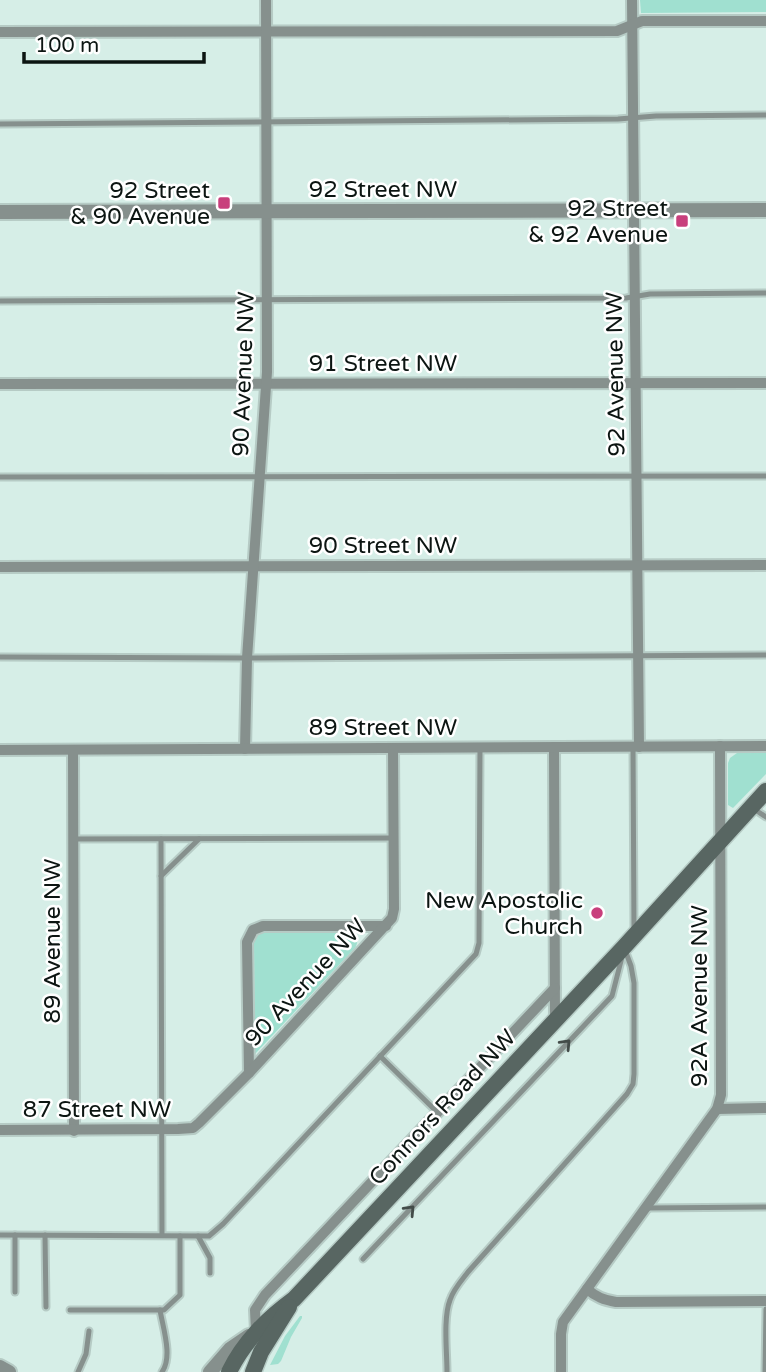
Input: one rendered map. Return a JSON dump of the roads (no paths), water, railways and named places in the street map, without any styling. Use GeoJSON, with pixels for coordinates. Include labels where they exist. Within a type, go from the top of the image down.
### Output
{"type":"FeatureCollection","features":[{"type":"Feature","properties":{"kind":"main road","name":"Connors Road NW"},"geometry":{"type":"LineString","coordinates":[[229,1372],[256,1331],[294,1299],[629,942],[766,791]]}},
{"type":"Feature","properties":{"kind":"main road","name":"Connors Road NW"},"geometry":{"type":"LineString","coordinates":[[253,1372],[261,1352],[294,1299]]}},
{"type":"Feature","properties":{"kind":"main road"},"geometry":{"type":"LineString","coordinates":[[235,1372],[240,1353]]}},
{"type":"Feature","properties":{"kind":"street","name":"90 Avenue NW"},"geometry":{"type":"LineString","coordinates":[[245,749],[247,658],[267,384],[266,0]]}},
{"type":"Feature","properties":{"kind":"street","name":"92 Avenue NW"},"geometry":{"type":"LineString","coordinates":[[632,0],[639,655],[636,747]]}},
{"type":"Feature","properties":{"kind":"street"},"geometry":{"type":"LineString","coordinates":[[0,32],[617,31],[642,21],[766,21]]}},
{"type":"Feature","properties":{"kind":"street","name":"92 Street NW"},"geometry":{"type":"LineString","coordinates":[[0,212],[766,210]]}},
{"type":"Feature","properties":{"kind":"street","name":"91 Street NW"},"geometry":{"type":"LineString","coordinates":[[0,384],[766,383]]}},
{"type":"Feature","properties":{"kind":"street","name":"90 Street NW"},"geometry":{"type":"LineString","coordinates":[[0,567],[766,565]]}},
{"type":"Feature","properties":{"kind":"street","name":"92A Avenue NW"},"geometry":{"type":"LineString","coordinates":[[561,1372],[563,1322],[717,1109],[721,1095],[720,746]]}},
{"type":"Feature","properties":{"kind":"street","name":"89 Street NW"},"geometry":{"type":"LineString","coordinates":[[0,750],[766,746]]}},
{"type":"Feature","properties":{"kind":"street"},"geometry":{"type":"LineString","coordinates":[[554,747],[555,1021]]}},
{"type":"Feature","properties":{"kind":"street"},"geometry":{"type":"LineString","coordinates":[[389,922],[394,909],[393,748]]}},
{"type":"Feature","properties":{"kind":"street","name":"89 Avenue NW"},"geometry":{"type":"LineString","coordinates":[[73,751],[74,1131]]}},
{"type":"Feature","properties":{"kind":"street","name":"90 Avenue NW"},"geometry":{"type":"LineString","coordinates":[[249,1073],[247,942],[253,930],[263,926],[389,922]]}},
{"type":"Feature","properties":{"kind":"street","name":"90 Avenue NW"},"geometry":{"type":"LineString","coordinates":[[193,1128],[249,1073],[389,922]]}},
{"type":"Feature","properties":{"kind":"street","name":"Connors Road NW"},"geometry":{"type":"LineString","coordinates":[[256,1331],[256,1310],[265,1295],[555,988]]}},
{"type":"Feature","properties":{"kind":"street"},"geometry":{"type":"LineString","coordinates":[[717,1109],[766,1108]]}},
{"type":"Feature","properties":{"kind":"street","name":"87 Street NW"},"geometry":{"type":"LineString","coordinates":[[0,1130],[193,1128]]}},
{"type":"Feature","properties":{"kind":"street"},"geometry":{"type":"LineString","coordinates":[[587,1289],[595,1296],[617,1302],[766,1301]]}},
{"type":"Feature","properties":{"kind":"street"},"geometry":{"type":"LineString","coordinates":[[210,1372],[230,1349],[256,1331]]}},
{"type":"Feature","properties":{"kind":"street"},"geometry":{"type":"LineString","coordinates":[[0,1367],[9,1372]]}},
{"type":"Feature","properties":{"kind":"lane"},"geometry":{"type":"LineString","coordinates":[[0,124],[618,119],[766,115]]}},
{"type":"Feature","properties":{"kind":"lane"},"geometry":{"type":"LineString","coordinates":[[0,301],[626,298],[650,293],[766,293]]}},
{"type":"Feature","properties":{"kind":"lane"},"geometry":{"type":"LineString","coordinates":[[0,477],[766,476]]}},
{"type":"Feature","properties":{"kind":"lane"},"geometry":{"type":"LineString","coordinates":[[0,657],[766,655]]}},
{"type":"Feature","properties":{"kind":"lane"},"geometry":{"type":"LineString","coordinates":[[447,1372],[447,1316],[449,1301],[455,1289],[628,1094],[633,1084],[634,983],[629,942],[636,747]]}},
{"type":"Feature","properties":{"kind":"lane"},"geometry":{"type":"LineString","coordinates":[[0,1235],[209,1236],[223,1224],[476,954],[479,943],[480,748]]}},
{"type":"Feature","properties":{"kind":"lane"},"geometry":{"type":"LineString","coordinates":[[751,808],[766,817]]}},
{"type":"Feature","properties":{"kind":"lane"},"geometry":{"type":"LineString","coordinates":[[73,839],[394,838]]}},
{"type":"Feature","properties":{"kind":"lane"},"geometry":{"type":"LineString","coordinates":[[161,839],[162,1235]]}},
{"type":"Feature","properties":{"kind":"lane"},"geometry":{"type":"LineString","coordinates":[[161,876],[199,839]]}},
{"type":"Feature","properties":{"kind":"lane","name":"Connors Road NW"},"geometry":{"type":"LineString","coordinates":[[363,1259],[612,996],[629,942]]}},
{"type":"Feature","properties":{"kind":"lane"},"geometry":{"type":"LineString","coordinates":[[380,1056],[437,1112]]}},
{"type":"Feature","properties":{"kind":"lane"},"geometry":{"type":"LineString","coordinates":[[645,1208],[766,1207]]}},
{"type":"Feature","properties":{"kind":"lane"},"geometry":{"type":"LineString","coordinates":[[15,1235],[15,1292]]}},
{"type":"Feature","properties":{"kind":"lane"},"geometry":{"type":"LineString","coordinates":[[46,1235],[46,1307]]}},
{"type":"Feature","properties":{"kind":"lane"},"geometry":{"type":"LineString","coordinates":[[70,1310],[164,1310],[180,1295],[180,1236]]}},
{"type":"Feature","properties":{"kind":"lane"},"geometry":{"type":"LineString","coordinates":[[198,1236],[209,1258],[209,1273]]}},
{"type":"Feature","properties":{"kind":"lane"},"geometry":{"type":"LineString","coordinates":[[765,1372],[766,1309]]}},
{"type":"Feature","properties":{"kind":"lane"},"geometry":{"type":"LineString","coordinates":[[160,1310],[168,1357],[162,1372]]}},
{"type":"Feature","properties":{"kind":"lane"},"geometry":{"type":"LineString","coordinates":[[78,1372],[86,1354],[89,1331]]}},
{"type":"Feature","properties":{"kind":"place","name":"92 Street & 90 Avenue"},"geometry":{"type":"Point","coordinates":[224,203]}},
{"type":"Feature","properties":{"kind":"place","name":"92 Street & 92 Avenue"},"geometry":{"type":"Point","coordinates":[682,221]}},
{"type":"Feature","properties":{"kind":"place","name":"New Apostolic Church"},"geometry":{"type":"Point","coordinates":[597,913]}}]}
